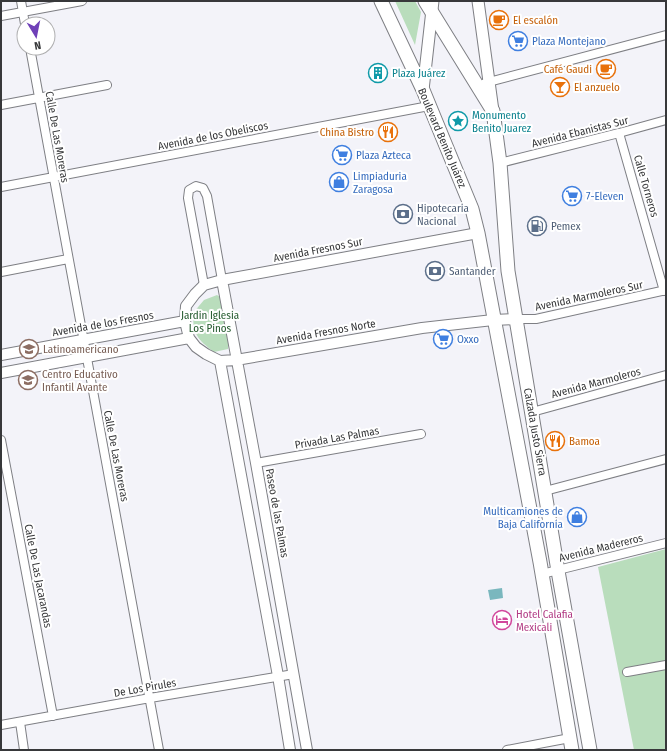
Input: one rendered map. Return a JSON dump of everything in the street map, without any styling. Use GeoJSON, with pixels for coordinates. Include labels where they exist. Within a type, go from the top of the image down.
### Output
{"type":"FeatureCollection","features":[{"type":"Feature","properties":{"kind":"main road","name":"Boulevard Benito Juárez"},"geometry":{"type":"LineString","coordinates":[[381,1],[423,90],[472,209],[478,233]]}},
{"type":"Feature","properties":{"kind":"main road"},"geometry":{"type":"LineString","coordinates":[[478,1],[484,83]]}},
{"type":"Feature","properties":{"kind":"main road"},"geometry":{"type":"LineString","coordinates":[[423,90],[430,4]]}},
{"type":"Feature","properties":{"kind":"main road"},"geometry":{"type":"LineString","coordinates":[[430,4],[484,83]]}},
{"type":"Feature","properties":{"kind":"main road","name":"Calzada Justo Sierra"},"geometry":{"type":"LineString","coordinates":[[484,83],[493,111],[500,163],[508,271],[546,491],[558,571],[590,750]]}},
{"type":"Feature","properties":{"kind":"main road","name":"Calzada Justo Sierra"},"geometry":{"type":"LineString","coordinates":[[478,233],[493,320],[542,574],[571,744]]}},
{"type":"Feature","properties":{"kind":"street"},"geometry":{"type":"LineString","coordinates":[[21,1],[24,16]]}},
{"type":"Feature","properties":{"kind":"street"},"geometry":{"type":"LineString","coordinates":[[1,16],[82,1]]}},
{"type":"Feature","properties":{"kind":"street"},"geometry":{"type":"LineString","coordinates":[[484,83],[666,35]]}},
{"type":"Feature","properties":{"kind":"street","name":"Calle De Las Moreras"},"geometry":{"type":"LineString","coordinates":[[31,56],[159,750]]}},
{"type":"Feature","properties":{"kind":"street"},"geometry":{"type":"LineString","coordinates":[[1,105],[107,85]]}},
{"type":"Feature","properties":{"kind":"street","name":"Avenida de los Obeliscos"},"geometry":{"type":"LineString","coordinates":[[1,187],[429,106]]}},
{"type":"Feature","properties":{"kind":"street","name":"Avenida Ebanistas Sur"},"geometry":{"type":"LineString","coordinates":[[500,163],[666,120]]}},
{"type":"Feature","properties":{"kind":"street","name":"Calle Torneros"},"geometry":{"type":"LineString","coordinates":[[619,133],[665,290]]}},
{"type":"Feature","properties":{"kind":"street"},"geometry":{"type":"LineString","coordinates":[[222,280],[207,196],[204,188],[196,186],[189,190],[188,198],[204,285],[194,294],[186,306],[185,321],[189,338],[196,347],[220,361],[278,676],[290,750]]}},
{"type":"Feature","properties":{"kind":"street","name":"Avenida Fresnos Sur"},"geometry":{"type":"LineString","coordinates":[[204,285],[222,280],[478,233]]}},
{"type":"Feature","properties":{"kind":"street"},"geometry":{"type":"LineString","coordinates":[[1,272],[68,259]]}},
{"type":"Feature","properties":{"kind":"street","name":"Paseo de las Palmas"},"geometry":{"type":"LineString","coordinates":[[222,280],[307,750]]}},
{"type":"Feature","properties":{"kind":"street","name":"Avenida Marmoleros Sur"},"geometry":{"type":"LineString","coordinates":[[517,319],[536,319],[665,290]]}},
{"type":"Feature","properties":{"kind":"street","name":"Avenida Fresnos Norte"},"geometry":{"type":"LineString","coordinates":[[220,361],[236,360],[422,328],[493,320],[517,319]]}},
{"type":"Feature","properties":{"kind":"street","name":"Avenida de los Fresnos"},"geometry":{"type":"LineString","coordinates":[[1,354],[185,321]]}},
{"type":"Feature","properties":{"kind":"street"},"geometry":{"type":"LineString","coordinates":[[1,372],[189,338]]}},
{"type":"Feature","properties":{"kind":"street","name":"Avenida Marmoleros"},"geometry":{"type":"LineString","coordinates":[[532,412],[666,375]]}},
{"type":"Feature","properties":{"kind":"street","name":"Privada Las Palmas"},"geometry":{"type":"LineString","coordinates":[[256,463],[421,434]]}},
{"type":"Feature","properties":{"kind":"street","name":"Calle De Las Jacarandas"},"geometry":{"type":"LineString","coordinates":[[1,440],[53,716]]}},
{"type":"Feature","properties":{"kind":"street"},"geometry":{"type":"LineString","coordinates":[[546,491],[666,459]]}},
{"type":"Feature","properties":{"kind":"street","name":"Avenida Madereros"},"geometry":{"type":"LineString","coordinates":[[542,574],[666,543]]}},
{"type":"Feature","properties":{"kind":"street"},"geometry":{"type":"LineString","coordinates":[[627,672],[666,665]]}},
{"type":"Feature","properties":{"kind":"street","name":"De Los Pirules"},"geometry":{"type":"LineString","coordinates":[[1,725],[294,674]]}},
{"type":"Feature","properties":{"kind":"street"},"geometry":{"type":"LineString","coordinates":[[20,722],[24,750]]}},
{"type":"Feature","properties":{"kind":"street"},"geometry":{"type":"LineString","coordinates":[[507,750],[571,744]]}},
{"type":"Feature","properties":{"kind":"green space"},"geometry":{"type":"Polygon","coordinates":[[[395,1],[415,1],[421,12],[415,45],[395,1]]]}},
{"type":"Feature","properties":{"kind":"green space","name":"Jardin Iglesia Los Pinos"},"geometry":{"type":"Polygon","coordinates":[[[217,295],[223,299],[229,335],[228,349],[214,352],[197,336],[194,326],[193,313],[204,300],[217,295]]]}},
{"type":"Feature","properties":{"kind":"green space"},"geometry":{"type":"Polygon","coordinates":[[[666,549],[666,750],[634,750],[598,567],[666,549]]]}},
{"type":"Feature","properties":{"kind":"water"},"geometry":{"type":"Polygon","coordinates":[[[502,588],[503,598],[490,600],[488,590],[502,588]]]}},
{"type":"Feature","properties":{"kind":"place","name":"El escalón"},"geometry":{"type":"Point","coordinates":[499,20]}},
{"type":"Feature","properties":{"kind":"place","name":"Plaza Montejano"},"geometry":{"type":"Point","coordinates":[518,41]}},
{"type":"Feature","properties":{"kind":"place","name":"Café Gaudi"},"geometry":{"type":"Point","coordinates":[606,69]}},
{"type":"Feature","properties":{"kind":"place","name":"Plaza Juárez"},"geometry":{"type":"Point","coordinates":[378,73]}},
{"type":"Feature","properties":{"kind":"place","name":"El anzuelo"},"geometry":{"type":"Point","coordinates":[560,87]}},
{"type":"Feature","properties":{"kind":"place","name":"Monumento Benito Juarez"},"geometry":{"type":"Point","coordinates":[458,121]}},
{"type":"Feature","properties":{"kind":"place","name":"China Bistro"},"geometry":{"type":"Point","coordinates":[388,132]}},
{"type":"Feature","properties":{"kind":"place","name":"Plaza Azteca"},"geometry":{"type":"Point","coordinates":[342,155]}},
{"type":"Feature","properties":{"kind":"place","name":"Limpiaduria Zaragosa"},"geometry":{"type":"Point","coordinates":[339,182]}},
{"type":"Feature","properties":{"kind":"place","name":"7-Eleven"},"geometry":{"type":"Point","coordinates":[572,196]}},
{"type":"Feature","properties":{"kind":"place","name":"Hipotecaria Nacional"},"geometry":{"type":"Point","coordinates":[403,214]}},
{"type":"Feature","properties":{"kind":"place","name":"Pemex"},"geometry":{"type":"Point","coordinates":[537,226]}},
{"type":"Feature","properties":{"kind":"place","name":"Santander"},"geometry":{"type":"Point","coordinates":[435,271]}},
{"type":"Feature","properties":{"kind":"place","name":"Oxxo"},"geometry":{"type":"Point","coordinates":[443,339]}},
{"type":"Feature","properties":{"kind":"place","name":"Latinoamericano"},"geometry":{"type":"Point","coordinates":[29,349]}},
{"type":"Feature","properties":{"kind":"place","name":"Centro Educativo Infantil Avante"},"geometry":{"type":"Point","coordinates":[28,380]}},
{"type":"Feature","properties":{"kind":"place","name":"Bamoa"},"geometry":{"type":"Point","coordinates":[555,441]}},
{"type":"Feature","properties":{"kind":"place","name":"Multicamiones de Baja California"},"geometry":{"type":"Point","coordinates":[577,517]}},
{"type":"Feature","properties":{"kind":"place","name":"Hotel Calafia Mexicali"},"geometry":{"type":"Point","coordinates":[502,620]}}]}
